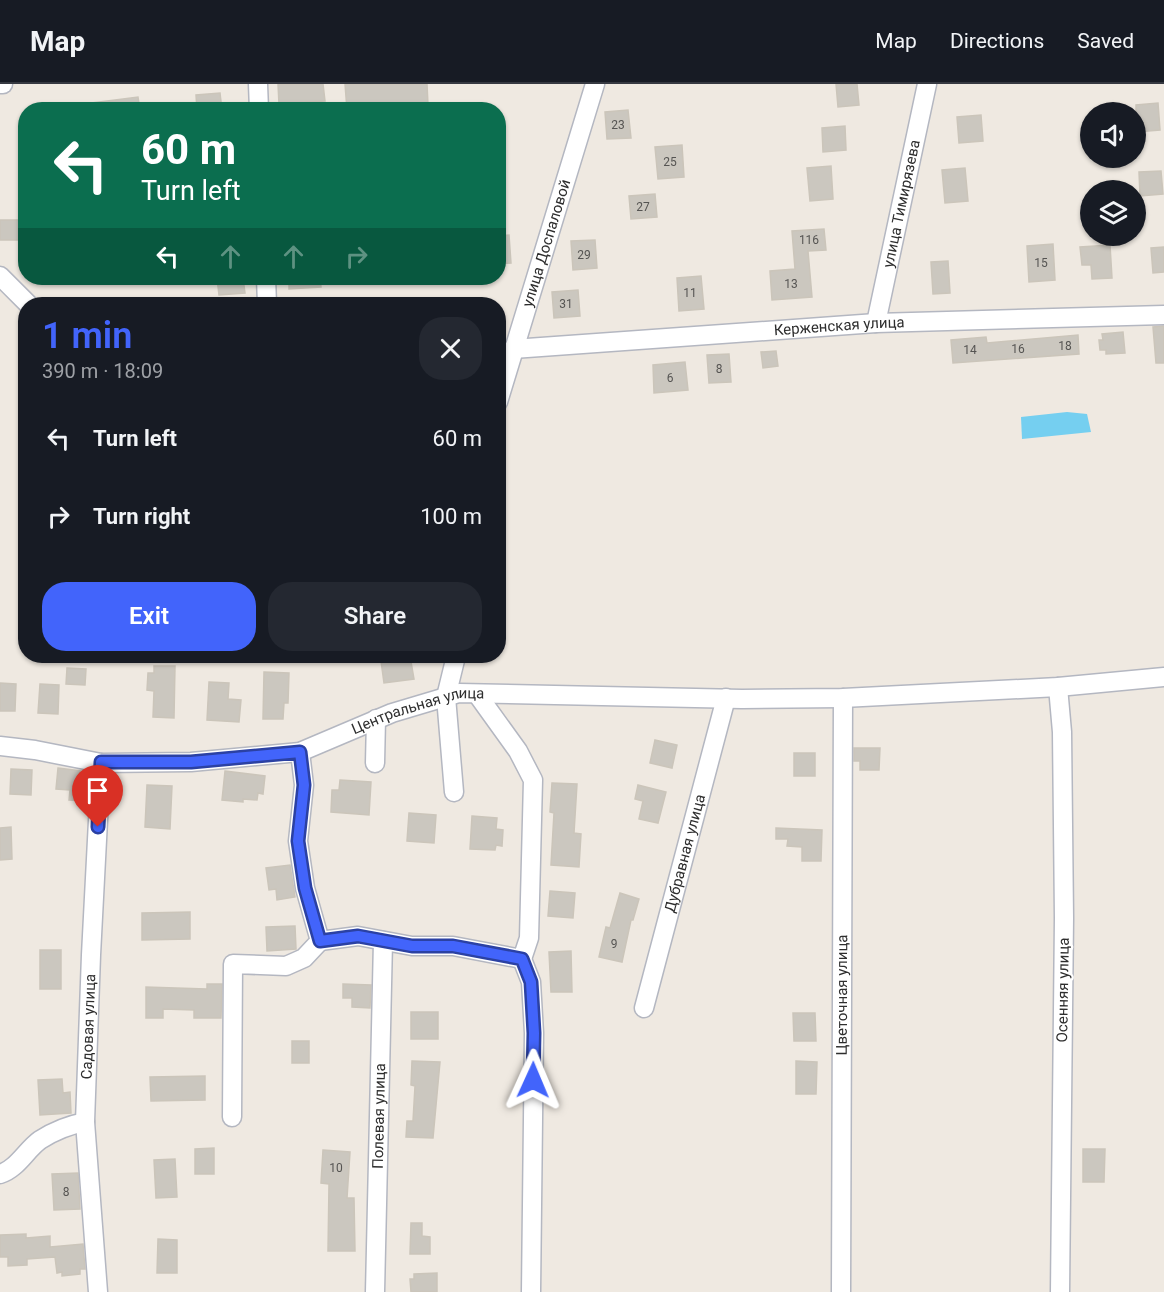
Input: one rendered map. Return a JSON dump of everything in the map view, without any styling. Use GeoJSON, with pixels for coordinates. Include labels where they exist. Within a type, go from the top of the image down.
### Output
{"type":"FeatureCollection","features":[{"type":"Feature","properties":{"kind":"street"},"geometry":{"type":"LineString","coordinates":[[258,84],[259,102]]}},
{"type":"Feature","properties":{"kind":"street","name":"улица Доспаловой"},"geometry":{"type":"LineString","coordinates":[[506,374],[595,84]]}},
{"type":"Feature","properties":{"kind":"street","name":"улица Тимирязева"},"geometry":{"type":"LineString","coordinates":[[876,323],[927,84]]}},
{"type":"Feature","properties":{"kind":"street"},"geometry":{"type":"LineString","coordinates":[[0,276],[21,297]]}},
{"type":"Feature","properties":{"kind":"street","name":"Керженская улица"},"geometry":{"type":"LineString","coordinates":[[513,349],[876,323],[1164,315]]}},
{"type":"Feature","properties":{"kind":"street"},"geometry":{"type":"LineString","coordinates":[[454,663],[446,697],[454,792]]}},
{"type":"Feature","properties":{"kind":"street","name":"Центральная улица"},"geometry":{"type":"LineString","coordinates":[[0,746],[101,762],[191,762],[300,752],[376,719],[459,693],[843,698],[1058,687],[1164,677]]}},
{"type":"Feature","properties":{"kind":"street","name":"Осенняя улица"},"geometry":{"type":"LineString","coordinates":[[1058,687],[1062,732],[1064,918],[1060,1292]]}},
{"type":"Feature","properties":{"kind":"street"},"geometry":{"type":"LineString","coordinates":[[477,694],[518,751],[533,780],[529,938],[522,959],[531,982],[534,1033],[531,1292]]}},
{"type":"Feature","properties":{"kind":"street","name":"Дубравная улица"},"geometry":{"type":"LineString","coordinates":[[644,1008],[726,698]]}},
{"type":"Feature","properties":{"kind":"street","name":"Цветочная улица"},"geometry":{"type":"LineString","coordinates":[[841,1292],[843,698]]}},
{"type":"Feature","properties":{"kind":"street"},"geometry":{"type":"LineString","coordinates":[[375,763],[376,719]]}},
{"type":"Feature","properties":{"kind":"street"},"geometry":{"type":"LineString","coordinates":[[300,752],[304,785],[298,841],[305,888],[320,941]]}},
{"type":"Feature","properties":{"kind":"street","name":"Садовая улица"},"geometry":{"type":"LineString","coordinates":[[98,1292],[85,1122],[90,955],[101,762]]}},
{"type":"Feature","properties":{"kind":"street"},"geometry":{"type":"LineString","coordinates":[[232,1117],[233,964],[286,966],[304,958],[320,941],[358,936],[412,946],[453,946],[522,959]]}},
{"type":"Feature","properties":{"kind":"street","name":"Полевая улица"},"geometry":{"type":"LineString","coordinates":[[375,1292],[383,941]]}},
{"type":"Feature","properties":{"kind":"street"},"geometry":{"type":"LineString","coordinates":[[0,1174],[7,1172],[40,1141],[68,1126],[85,1122]]}},
{"type":"Feature","properties":{"kind":"water"},"geometry":{"type":"Polygon","coordinates":[[[1067,412],[1087,414],[1091,432],[1022,439],[1021,417],[1067,412]]]}},
{"type":"Feature","properties":{"kind":"building"},"geometry":{"type":"Polygon","coordinates":[[[278,84],[323,84],[325,101],[279,102],[278,84]]]}},
{"type":"Feature","properties":{"kind":"building"},"geometry":{"type":"Polygon","coordinates":[[[345,84],[427,84],[428,102],[346,102],[345,84]]]}},
{"type":"Feature","properties":{"kind":"building"},"geometry":{"type":"Polygon","coordinates":[[[836,84],[857,84],[859,105],[838,107],[836,84]]]}},
{"type":"Feature","properties":{"kind":"building"},"geometry":{"type":"Polygon","coordinates":[[[220,93],[221,102],[196,102],[196,95],[220,93]]]}},
{"type":"Feature","properties":{"kind":"building"},"geometry":{"type":"Polygon","coordinates":[[[138,97],[139,102],[100,102],[138,97]]]}},
{"type":"Feature","properties":{"kind":"building"},"geometry":{"type":"Polygon","coordinates":[[[1158,103],[1160,130],[1146,131],[1146,104],[1158,103]]]}},
{"type":"Feature","properties":{"kind":"building"},"geometry":{"type":"Polygon","coordinates":[[[628,110],[631,138],[607,139],[605,112],[628,110]]]}},
{"type":"Feature","properties":{"kind":"building"},"geometry":{"type":"Polygon","coordinates":[[[981,115],[983,141],[959,143],[957,117],[981,115]]]}},
{"type":"Feature","properties":{"kind":"building"},"geometry":{"type":"Polygon","coordinates":[[[845,126],[846,150],[823,152],[822,128],[845,126]]]}},
{"type":"Feature","properties":{"kind":"building"},"geometry":{"type":"Polygon","coordinates":[[[682,145],[684,177],[658,179],[655,147],[682,145]]]}},
{"type":"Feature","properties":{"kind":"building"},"geometry":{"type":"Polygon","coordinates":[[[831,166],[833,199],[810,201],[807,168],[831,166]]]}},
{"type":"Feature","properties":{"kind":"building"},"geometry":{"type":"Polygon","coordinates":[[[965,168],[968,201],[945,203],[942,170],[965,168]]]}},
{"type":"Feature","properties":{"kind":"building"},"geometry":{"type":"Polygon","coordinates":[[[1161,171],[1163,194],[1146,195],[1146,180],[1139,180],[1139,172],[1161,171]]]}},
{"type":"Feature","properties":{"kind":"building"},"geometry":{"type":"Polygon","coordinates":[[[655,194],[657,217],[631,219],[629,196],[655,194]]]}},
{"type":"Feature","properties":{"kind":"building"},"geometry":{"type":"Polygon","coordinates":[[[0,220],[18,220],[18,240],[0,240],[0,220]]]}},
{"type":"Feature","properties":{"kind":"building"},"geometry":{"type":"Polygon","coordinates":[[[824,229],[826,250],[808,251],[812,297],[772,300],[770,271],[795,269],[792,231],[824,229]]]}},
{"type":"Feature","properties":{"kind":"building"},"geometry":{"type":"Polygon","coordinates":[[[506,235],[509,235],[511,263],[506,263],[506,235]]]}},
{"type":"Feature","properties":{"kind":"building"},"geometry":{"type":"Polygon","coordinates":[[[595,240],[597,268],[573,270],[571,241],[595,240]]]}},
{"type":"Feature","properties":{"kind":"building"},"geometry":{"type":"Polygon","coordinates":[[[1053,244],[1055,280],[1029,282],[1027,246],[1053,244]]]}},
{"type":"Feature","properties":{"kind":"building"},"geometry":{"type":"Polygon","coordinates":[[[1110,246],[1112,278],[1092,279],[1091,265],[1082,265],[1080,247],[1110,246]]]}},
{"type":"Feature","properties":{"kind":"building"},"geometry":{"type":"Polygon","coordinates":[[[1164,247],[1164,272],[1153,273],[1151,248],[1164,247]]]}},
{"type":"Feature","properties":{"kind":"building"},"geometry":{"type":"Polygon","coordinates":[[[948,261],[950,293],[933,294],[931,262],[948,261]]]}},
{"type":"Feature","properties":{"kind":"building"},"geometry":{"type":"Polygon","coordinates":[[[701,276],[704,309],[679,311],[677,278],[701,276]]]}},
{"type":"Feature","properties":{"kind":"building"},"geometry":{"type":"Polygon","coordinates":[[[218,285],[244,285],[245,293],[219,295],[218,285]]]}},
{"type":"Feature","properties":{"kind":"building"},"geometry":{"type":"Polygon","coordinates":[[[289,285],[321,285],[321,287],[289,289],[289,285]]]}},
{"type":"Feature","properties":{"kind":"building"},"geometry":{"type":"Polygon","coordinates":[[[578,290],[580,316],[554,318],[552,292],[578,290]]]}},
{"type":"Feature","properties":{"kind":"building"},"geometry":{"type":"Polygon","coordinates":[[[1164,326],[1164,363],[1156,363],[1153,327],[1164,326]]]}},
{"type":"Feature","properties":{"kind":"building"},"geometry":{"type":"Polygon","coordinates":[[[1123,332],[1125,353],[1106,354],[1106,350],[1100,350],[1099,340],[1103,340],[1102,334],[1123,332]]]}},
{"type":"Feature","properties":{"kind":"building"},"geometry":{"type":"Polygon","coordinates":[[[1078,335],[1079,354],[953,363],[951,340],[986,337],[987,343],[1078,335]]]}},
{"type":"Feature","properties":{"kind":"building"},"geometry":{"type":"Polygon","coordinates":[[[776,351],[778,366],[763,368],[761,352],[776,351]]]}},
{"type":"Feature","properties":{"kind":"building"},"geometry":{"type":"Polygon","coordinates":[[[729,354],[731,382],[709,383],[707,355],[729,354]]]}},
{"type":"Feature","properties":{"kind":"building"},"geometry":{"type":"Polygon","coordinates":[[[685,362],[688,390],[654,393],[653,365],[685,362]]]}},
{"type":"Feature","properties":{"kind":"building"},"geometry":{"type":"Polygon","coordinates":[[[381,663],[411,663],[414,679],[384,683],[381,663]]]}},
{"type":"Feature","properties":{"kind":"building"},"geometry":{"type":"Polygon","coordinates":[[[154,666],[175,666],[174,718],[153,717],[154,691],[147,690],[148,673],[154,673],[154,666]]]}},
{"type":"Feature","properties":{"kind":"building"},"geometry":{"type":"Polygon","coordinates":[[[67,668],[86,669],[85,685],[66,684],[67,668]]]}},
{"type":"Feature","properties":{"kind":"building"},"geometry":{"type":"Polygon","coordinates":[[[264,672],[289,673],[288,703],[284,703],[283,719],[263,719],[264,672]]]}},
{"type":"Feature","properties":{"kind":"building"},"geometry":{"type":"Polygon","coordinates":[[[209,682],[229,683],[228,699],[241,700],[239,722],[207,720],[209,682]]]}},
{"type":"Feature","properties":{"kind":"building"},"geometry":{"type":"Polygon","coordinates":[[[0,683],[16,684],[15,711],[0,711],[0,683]]]}},
{"type":"Feature","properties":{"kind":"building"},"geometry":{"type":"Polygon","coordinates":[[[40,684],[59,685],[58,714],[38,713],[40,684]]]}},
{"type":"Feature","properties":{"kind":"building"},"geometry":{"type":"Polygon","coordinates":[[[655,740],[677,745],[672,768],[650,763],[655,740]]]}},
{"type":"Feature","properties":{"kind":"building"},"geometry":{"type":"Polygon","coordinates":[[[854,748],[880,748],[879,770],[860,770],[860,761],[854,761],[854,748]]]}},
{"type":"Feature","properties":{"kind":"building"},"geometry":{"type":"Polygon","coordinates":[[[794,753],[815,753],[815,776],[794,776],[794,753]]]}},
{"type":"Feature","properties":{"kind":"building"},"geometry":{"type":"Polygon","coordinates":[[[58,768],[89,772],[88,801],[69,800],[70,790],[56,789],[58,768]]]}},
{"type":"Feature","properties":{"kind":"building"},"geometry":{"type":"Polygon","coordinates":[[[11,769],[32,770],[31,795],[10,794],[11,769]]]}},
{"type":"Feature","properties":{"kind":"building"},"geometry":{"type":"Polygon","coordinates":[[[225,771],[265,776],[263,794],[258,793],[257,800],[243,799],[243,802],[222,800],[225,771]]]}},
{"type":"Feature","properties":{"kind":"building"},"geometry":{"type":"Polygon","coordinates":[[[340,780],[371,782],[369,815],[331,812],[332,790],[339,790],[340,780]]]}},
{"type":"Feature","properties":{"kind":"building"},"geometry":{"type":"Polygon","coordinates":[[[552,783],[577,784],[574,833],[581,834],[579,867],[551,865],[554,813],[550,812],[552,783]]]}},
{"type":"Feature","properties":{"kind":"building"},"geometry":{"type":"Polygon","coordinates":[[[147,785],[172,786],[170,829],[145,827],[147,785]]]}},
{"type":"Feature","properties":{"kind":"building"},"geometry":{"type":"Polygon","coordinates":[[[638,785],[666,792],[658,823],[639,819],[643,801],[635,799],[638,785]]]}},
{"type":"Feature","properties":{"kind":"building"},"geometry":{"type":"Polygon","coordinates":[[[409,813],[436,815],[434,843],[407,841],[409,813]]]}},
{"type":"Feature","properties":{"kind":"building"},"geometry":{"type":"Polygon","coordinates":[[[472,816],[497,818],[496,829],[503,830],[502,846],[496,845],[495,850],[470,849],[472,816]]]}},
{"type":"Feature","properties":{"kind":"building"},"geometry":{"type":"Polygon","coordinates":[[[11,827],[12,859],[0,860],[0,828],[11,827]]]}},
{"type":"Feature","properties":{"kind":"building"},"geometry":{"type":"Polygon","coordinates":[[[776,828],[822,830],[821,861],[802,861],[802,847],[787,846],[788,839],[776,839],[776,828]]]}},
{"type":"Feature","properties":{"kind":"building"},"geometry":{"type":"Polygon","coordinates":[[[290,865],[295,897],[277,900],[276,889],[269,890],[266,868],[290,865]]]}},
{"type":"Feature","properties":{"kind":"building"},"geometry":{"type":"Polygon","coordinates":[[[550,891],[575,893],[573,918],[548,916],[550,891]]]}},
{"type":"Feature","properties":{"kind":"building"},"geometry":{"type":"Polygon","coordinates":[[[620,893],[639,899],[633,920],[631,920],[622,962],[599,957],[606,927],[610,928],[620,893]]]}},
{"type":"Feature","properties":{"kind":"building"},"geometry":{"type":"Polygon","coordinates":[[[190,912],[190,939],[142,940],[142,913],[190,912]]]}},
{"type":"Feature","properties":{"kind":"building"},"geometry":{"type":"Polygon","coordinates":[[[295,926],[296,949],[267,951],[266,927],[295,926]]]}},
{"type":"Feature","properties":{"kind":"building"},"geometry":{"type":"Polygon","coordinates":[[[40,950],[61,950],[61,989],[40,989],[40,950]]]}},
{"type":"Feature","properties":{"kind":"building"},"geometry":{"type":"Polygon","coordinates":[[[571,951],[572,992],[551,992],[549,952],[571,951]]]}},
{"type":"Feature","properties":{"kind":"building"},"geometry":{"type":"Polygon","coordinates":[[[207,984],[222,984],[221,1018],[194,1018],[194,1010],[163,1009],[163,1018],[146,1018],[146,987],[207,989],[207,984]]]}},
{"type":"Feature","properties":{"kind":"building"},"geometry":{"type":"Polygon","coordinates":[[[343,984],[371,985],[370,1008],[352,1007],[352,998],[343,998],[343,984]]]}},
{"type":"Feature","properties":{"kind":"building"},"geometry":{"type":"Polygon","coordinates":[[[411,1012],[438,1012],[438,1039],[411,1039],[411,1012]]]}},
{"type":"Feature","properties":{"kind":"building"},"geometry":{"type":"Polygon","coordinates":[[[793,1013],[815,1013],[816,1041],[794,1041],[793,1013]]]}},
{"type":"Feature","properties":{"kind":"building"},"geometry":{"type":"Polygon","coordinates":[[[292,1041],[309,1041],[309,1063],[292,1063],[292,1041]]]}},
{"type":"Feature","properties":{"kind":"building"},"geometry":{"type":"Polygon","coordinates":[[[412,1061],[440,1062],[433,1138],[406,1137],[407,1121],[413,1121],[415,1086],[411,1085],[412,1061]]]}},
{"type":"Feature","properties":{"kind":"building"},"geometry":{"type":"Polygon","coordinates":[[[796,1061],[817,1062],[816,1094],[796,1094],[796,1061]]]}},
{"type":"Feature","properties":{"kind":"building"},"geometry":{"type":"Polygon","coordinates":[[[205,1076],[205,1100],[151,1101],[150,1077],[205,1076]]]}},
{"type":"Feature","properties":{"kind":"building"},"geometry":{"type":"Polygon","coordinates":[[[62,1079],[63,1093],[70,1092],[71,1113],[40,1115],[38,1080],[62,1079]]]}},
{"type":"Feature","properties":{"kind":"building"},"geometry":{"type":"Polygon","coordinates":[[[214,1148],[214,1174],[195,1174],[195,1149],[214,1148]]]}},
{"type":"Feature","properties":{"kind":"building"},"geometry":{"type":"Polygon","coordinates":[[[1083,1149],[1105,1149],[1104,1182],[1083,1182],[1083,1149]]]}},
{"type":"Feature","properties":{"kind":"building"},"geometry":{"type":"Polygon","coordinates":[[[323,1150],[350,1152],[347,1198],[354,1198],[355,1251],[328,1251],[329,1184],[321,1183],[323,1150]]]}},
{"type":"Feature","properties":{"kind":"building"},"geometry":{"type":"Polygon","coordinates":[[[175,1159],[177,1197],[156,1198],[154,1160],[175,1159]]]}},
{"type":"Feature","properties":{"kind":"building"},"geometry":{"type":"Polygon","coordinates":[[[78,1173],[80,1209],[54,1210],[52,1174],[78,1173]]]}},
{"type":"Feature","properties":{"kind":"building"},"geometry":{"type":"Polygon","coordinates":[[[411,1223],[422,1223],[422,1236],[430,1237],[430,1254],[410,1254],[411,1223]]]}},
{"type":"Feature","properties":{"kind":"building"},"geometry":{"type":"Polygon","coordinates":[[[26,1234],[26,1238],[50,1236],[50,1247],[83,1244],[85,1269],[80,1269],[80,1274],[62,1276],[62,1272],[57,1273],[55,1257],[27,1259],[27,1265],[8,1266],[8,1257],[0,1257],[0,1235],[26,1234]]]}},
{"type":"Feature","properties":{"kind":"building"},"geometry":{"type":"Polygon","coordinates":[[[158,1239],[177,1240],[177,1273],[157,1273],[158,1239]]]}},
{"type":"Feature","properties":{"kind":"building"},"geometry":{"type":"Polygon","coordinates":[[[437,1273],[437,1292],[411,1292],[410,1279],[414,1279],[414,1274],[437,1273]]]}},
{"type":"Feature","properties":{"kind":"route"},"geometry":{"type":"LineString","coordinates":[[98,827],[101,762],[191,762],[300,752],[304,785],[298,841],[305,888],[320,941],[358,936],[412,946],[453,946],[522,959],[531,982],[534,1033],[533,1080]]}}]}
